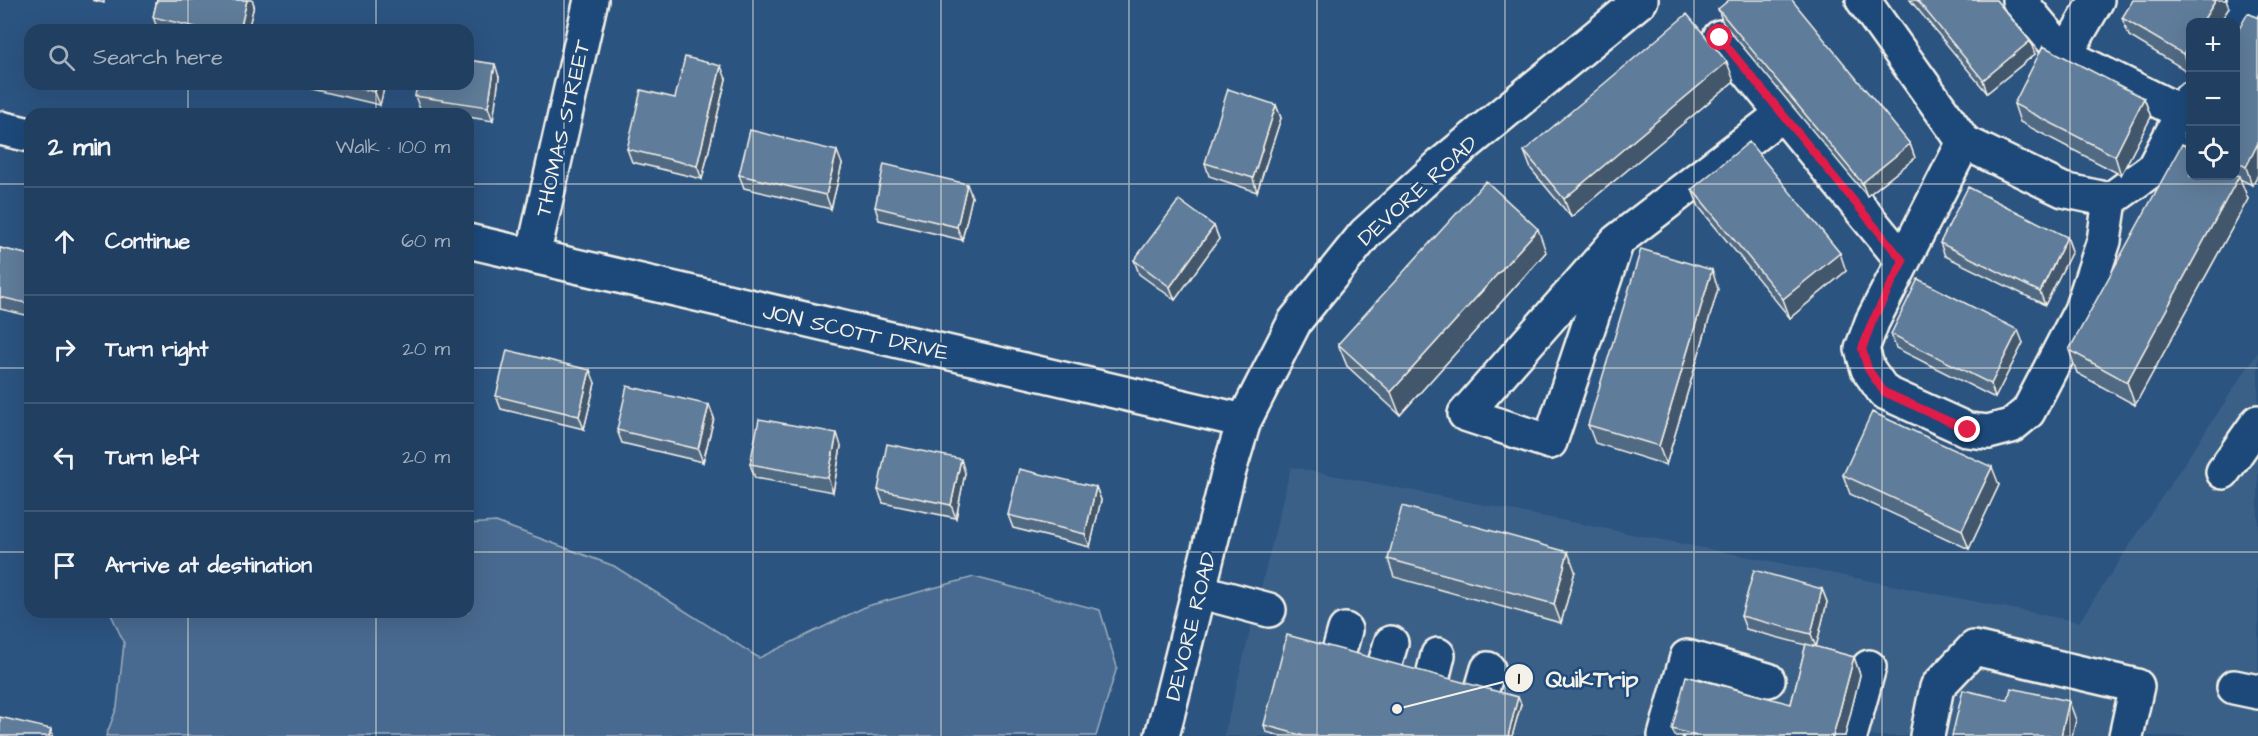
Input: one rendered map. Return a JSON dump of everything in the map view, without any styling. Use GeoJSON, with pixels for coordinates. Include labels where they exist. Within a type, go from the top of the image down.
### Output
{"type":"FeatureCollection","features":[{"type":"Feature","properties":{"kind":"street","name":"THOMAS STREET"},"geometry":{"type":"LineString","coordinates":[[533,256],[591,0]]}},
{"type":"Feature","properties":{"kind":"street","name":"DEVORE ROAD"},"geometry":{"type":"LineString","coordinates":[[1162,736],[1228,474],[1244,421],[1295,321],[1365,234],[1443,163],[1641,0]]}},
{"type":"Feature","properties":{"kind":"street"},"geometry":{"type":"LineString","coordinates":[[1863,0],[1964,142],[2063,190],[2110,200]]}},
{"type":"Feature","properties":{"kind":"street"},"geometry":{"type":"LineString","coordinates":[[2019,0],[2065,55],[2186,106]]}},
{"type":"Feature","properties":{"kind":"street"},"geometry":{"type":"LineString","coordinates":[[2065,55],[2097,0]]}},
{"type":"Feature","properties":{"kind":"street"},"geometry":{"type":"LineString","coordinates":[[2236,18],[2247,0]]}},
{"type":"Feature","properties":{"kind":"street"},"geometry":{"type":"LineString","coordinates":[[1720,38],[1903,261]]}},
{"type":"Feature","properties":{"kind":"street"},"geometry":{"type":"LineString","coordinates":[[1964,142],[1872,322],[1862,349],[1868,369],[1884,392],[1968,430],[1988,432],[2011,426],[2028,412],[2081,309],[2104,241],[2110,200],[2153,169],[2186,108]]}},
{"type":"Feature","properties":{"kind":"street"},"geometry":{"type":"LineString","coordinates":[[1617,241],[1550,442],[1465,414],[1617,241],[1782,114]]}},
{"type":"Feature","properties":{"kind":"street"},"geometry":{"type":"LineString","coordinates":[[0,128],[24,134]]}},
{"type":"Feature","properties":{"kind":"street","name":"JON SCOTT DRIVE"},"geometry":{"type":"LineString","coordinates":[[474,242],[1244,421]]}},
{"type":"Feature","properties":{"kind":"street"},"geometry":{"type":"LineString","coordinates":[[2223,472],[2258,422]]}},
{"type":"Feature","properties":{"kind":"street"},"geometry":{"type":"LineString","coordinates":[[1198,591],[1269,610]]}},
{"type":"Feature","properties":{"kind":"street"},"geometry":{"type":"LineString","coordinates":[[1927,736],[1937,687],[1974,648],[2137,686],[2126,736]]}},
{"type":"Feature","properties":{"kind":"street"},"geometry":{"type":"LineString","coordinates":[[1665,736],[1687,657],[1768,680]]}},
{"type":"Feature","properties":{"kind":"street"},"geometry":{"type":"LineString","coordinates":[[1850,736],[1869,666]]}},
{"type":"Feature","properties":{"kind":"shaded area"},"geometry":{"type":"Polygon","coordinates":[[[2258,352],[2258,736],[1224,736],[1291,467],[2079,622],[2258,352]]]}},
{"type":"Feature","properties":{"kind":"shaded area"},"geometry":{"type":"Polygon","coordinates":[[[496,522],[614,566],[759,658],[867,606],[974,577],[1100,610],[1117,667],[1096,736],[106,736],[117,707],[124,643],[113,618],[474,618],[474,524],[496,522]]]}},
{"type":"Feature","properties":{"kind":"building"},"geometry":{"type":"Polygon","coordinates":[[[157,0],[247,0],[241,24],[183,24],[153,17],[157,0]]]}},
{"type":"Feature","properties":{"kind":"building"},"geometry":{"type":"Polygon","coordinates":[[[1729,0],[1792,0],[1910,144],[1862,183],[1718,9],[1729,0]]]}},
{"type":"Feature","properties":{"kind":"building"},"geometry":{"type":"Polygon","coordinates":[[[1917,0],[1996,0],[2030,41],[1983,80],[1917,0]]]}},
{"type":"Feature","properties":{"kind":"building"},"geometry":{"type":"Polygon","coordinates":[[[2133,0],[2216,0],[2205,18],[2186,18],[2186,49],[2183,54],[2122,18],[2133,0]]]}},
{"type":"Feature","properties":{"kind":"building"},"geometry":{"type":"Polygon","coordinates":[[[2248,13],[2258,18],[2258,143],[2246,167],[2240,164],[2240,27],[2248,13]]]}},
{"type":"Feature","properties":{"kind":"building"},"geometry":{"type":"Polygon","coordinates":[[[1687,14],[1727,62],[1564,199],[1524,151],[1687,14]]]}},
{"type":"Feature","properties":{"kind":"building"},"geometry":{"type":"Polygon","coordinates":[[[2043,46],[2144,98],[2115,156],[2014,104],[2043,46]]]}},
{"type":"Feature","properties":{"kind":"building"},"geometry":{"type":"Polygon","coordinates":[[[685,57],[721,66],[697,166],[627,149],[641,90],[675,98],[685,57]]]}},
{"type":"Feature","properties":{"kind":"building"},"geometry":{"type":"Polygon","coordinates":[[[474,61],[495,64],[488,107],[415,96],[416,90],[474,90],[474,61]]]}},
{"type":"Feature","properties":{"kind":"building"},"geometry":{"type":"Polygon","coordinates":[[[1228,89],[1276,105],[1253,178],[1205,163],[1228,89]]]}},
{"type":"Feature","properties":{"kind":"building"},"geometry":{"type":"Polygon","coordinates":[[[750,130],[837,151],[826,195],[739,175],[750,130]]]}},
{"type":"Feature","properties":{"kind":"building"},"geometry":{"type":"Polygon","coordinates":[[[1749,142],[1840,253],[1783,299],[1692,189],[1749,142]]]}},
{"type":"Feature","properties":{"kind":"building"},"geometry":{"type":"Polygon","coordinates":[[[2182,144],[2186,146],[2186,180],[2237,180],[2127,382],[2069,350],[2182,144]]]}},
{"type":"Feature","properties":{"kind":"building"},"geometry":{"type":"Polygon","coordinates":[[[884,164],[967,184],[957,227],[875,207],[884,164]]]}},
{"type":"Feature","properties":{"kind":"building"},"geometry":{"type":"Polygon","coordinates":[[[1486,181],[1538,229],[1391,392],[1338,344],[1486,181]]]}},
{"type":"Feature","properties":{"kind":"building"},"geometry":{"type":"Polygon","coordinates":[[[1968,187],[2067,237],[2040,292],[1940,243],[1968,187]]]}},
{"type":"Feature","properties":{"kind":"building"},"geometry":{"type":"Polygon","coordinates":[[[1179,200],[1214,226],[1170,287],[1134,260],[1179,200]]]}},
{"type":"Feature","properties":{"kind":"building"},"geometry":{"type":"Polygon","coordinates":[[[0,248],[24,254],[24,303],[0,297],[0,248]]]}},
{"type":"Feature","properties":{"kind":"building"},"geometry":{"type":"Polygon","coordinates":[[[1641,249],[1712,270],[1659,446],[1588,425],[1641,249]]]}},
{"type":"Feature","properties":{"kind":"building"},"geometry":{"type":"Polygon","coordinates":[[[1918,279],[2018,330],[1991,384],[1891,334],[1918,279]]]}},
{"type":"Feature","properties":{"kind":"building"},"geometry":{"type":"Polygon","coordinates":[[[507,350],[590,370],[579,416],[496,396],[507,350]]]}},
{"type":"Feature","properties":{"kind":"building"},"geometry":{"type":"Polygon","coordinates":[[[627,386],[709,405],[698,449],[617,430],[627,386]]]}},
{"type":"Feature","properties":{"kind":"building"},"geometry":{"type":"Polygon","coordinates":[[[1872,412],[1992,467],[1962,530],[1843,475],[1872,412]]]}},
{"type":"Feature","properties":{"kind":"building"},"geometry":{"type":"Polygon","coordinates":[[[759,419],[837,433],[828,478],[750,464],[759,419]]]}},
{"type":"Feature","properties":{"kind":"building"},"geometry":{"type":"Polygon","coordinates":[[[887,444],[961,459],[951,505],[878,490],[887,444]]]}},
{"type":"Feature","properties":{"kind":"building"},"geometry":{"type":"Polygon","coordinates":[[[1019,469],[1096,487],[1085,534],[1008,515],[1019,469]]]}},
{"type":"Feature","properties":{"kind":"building"},"geometry":{"type":"Polygon","coordinates":[[[1402,506],[1568,552],[1554,604],[1388,559],[1402,506]]]}},
{"type":"Feature","properties":{"kind":"building"},"geometry":{"type":"Polygon","coordinates":[[[1754,570],[1822,589],[1811,634],[1741,616],[1754,570]]]}},
{"type":"Feature","properties":{"kind":"building"},"geometry":{"type":"Polygon","coordinates":[[[1287,635],[1518,697],[1508,736],[1304,736],[1264,725],[1287,635]]]}},
{"type":"Feature","properties":{"kind":"building"},"geometry":{"type":"Polygon","coordinates":[[[1806,644],[1854,657],[1833,736],[1697,736],[1672,729],[1686,676],[1791,704],[1806,644]]]}},
{"type":"Feature","properties":{"kind":"building"},"geometry":{"type":"Polygon","coordinates":[[[2011,688],[2069,701],[2061,736],[1952,736],[1963,690],[2008,700],[2011,688]]]}},
{"type":"Feature","properties":{"kind":"building"},"geometry":{"type":"Polygon","coordinates":[[[0,717],[51,729],[49,736],[0,736],[0,717]]]}},
{"type":"Feature","properties":{"kind":"place","name":"QuikTrip"},"geometry":{"type":"Point","coordinates":[1397,709]}},
{"type":"Feature","properties":{"kind":"route"},"geometry":{"type":"LineString","coordinates":[[1720,38],[1903,261],[1872,322],[1862,349],[1868,369],[1884,392],[1968,430]]}}]}
